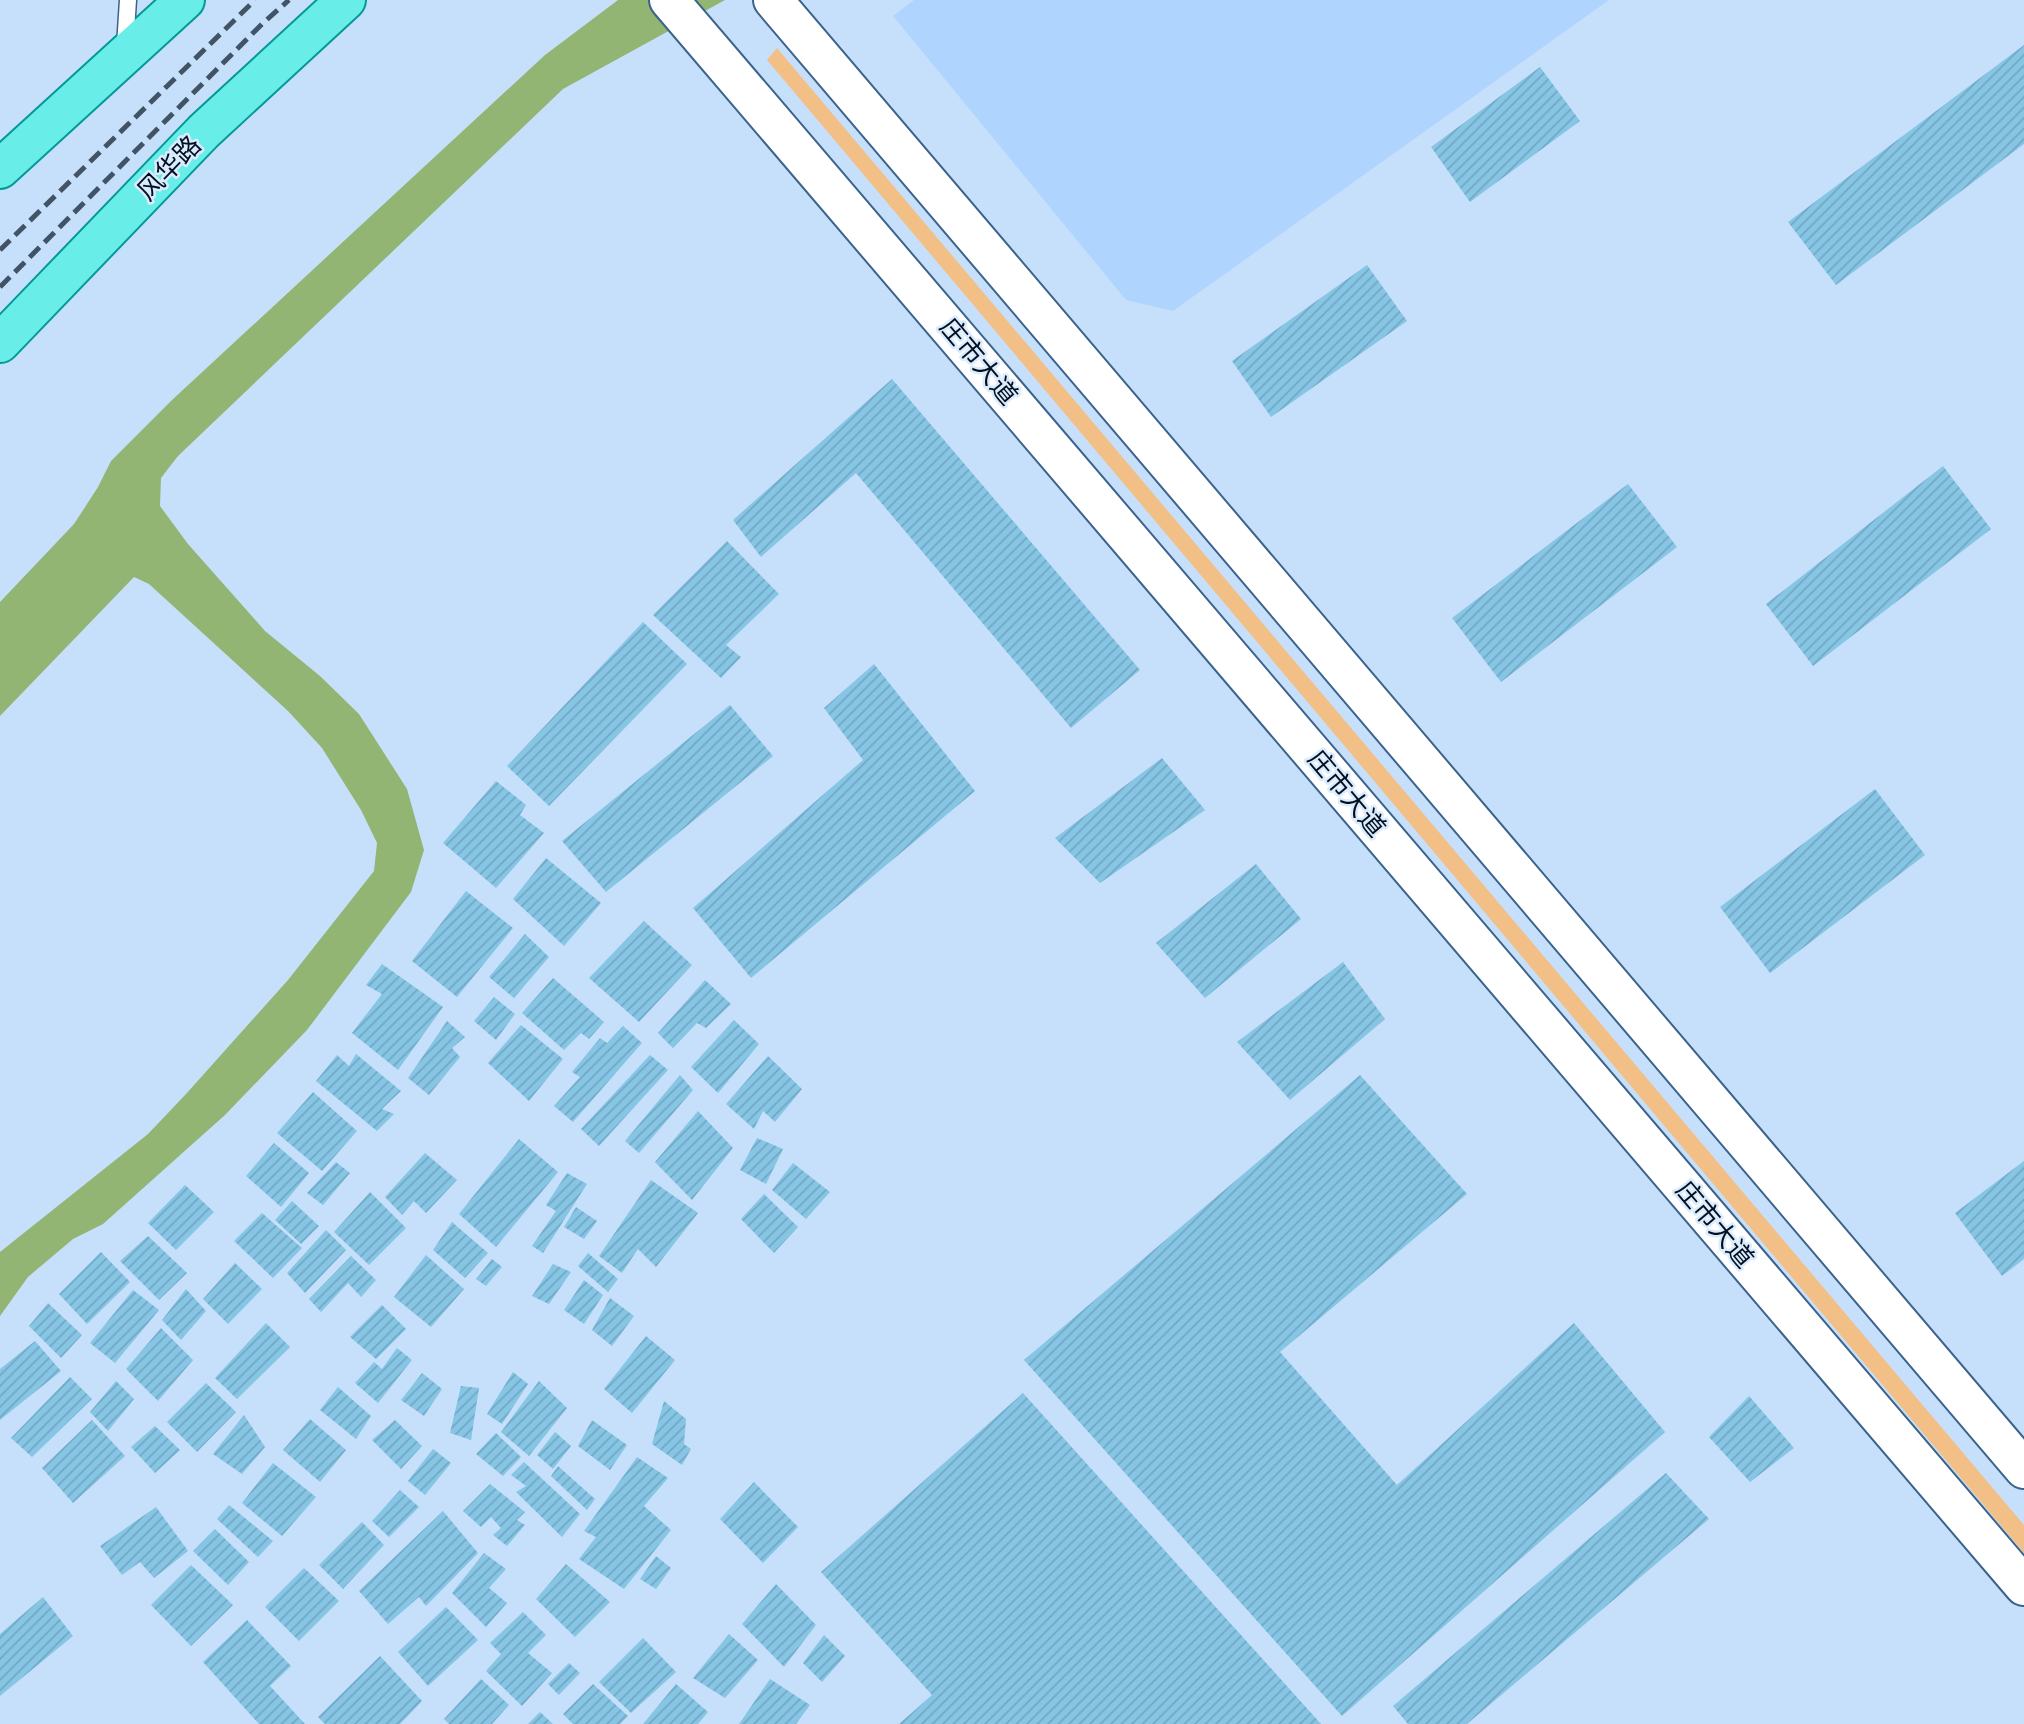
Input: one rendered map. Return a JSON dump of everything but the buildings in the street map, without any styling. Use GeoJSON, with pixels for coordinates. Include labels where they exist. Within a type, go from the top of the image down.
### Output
{"type":"FeatureCollection","features":[{"type":"Feature","properties":{"kind":"main road"},"geometry":{"type":"LineString","coordinates":[[0,169],[185,0]]}},
{"type":"Feature","properties":{"kind":"main road","name":"风华路"},"geometry":{"type":"LineString","coordinates":[[0,343],[204,131],[346,0]]}},
{"type":"Feature","properties":{"kind":"main road","name":"庄市大道"},"geometry":{"type":"LineString","coordinates":[[669,0],[2024,1586]]}},
{"type":"Feature","properties":{"kind":"main road"},"geometry":{"type":"LineString","coordinates":[[779,7],[2024,1469]]}},
{"type":"Feature","properties":{"kind":"lane"},"geometry":{"type":"LineString","coordinates":[[125,53],[128,0]]}},
{"type":"Feature","properties":{"kind":"shaded area"},"geometry":{"type":"Polygon","coordinates":[[[618,0],[725,0],[563,89],[178,456],[161,478],[160,506],[188,544],[265,631],[320,676],[359,714],[407,789],[424,850],[411,892],[307,1030],[225,1115],[103,1224],[73,1239],[28,1277],[0,1316],[0,1252],[148,1134],[186,1094],[288,980],[374,871],[377,843],[361,810],[322,748],[288,711],[149,584],[134,577],[0,716],[0,602],[74,524],[111,461],[172,400],[545,55],[618,0]]]}},
{"type":"Feature","properties":{"kind":"shaded area"},"geometry":{"type":"Polygon","coordinates":[[[914,0],[1609,0],[1173,311],[1126,300],[893,16],[914,0]]]}},
{"type":"Feature","properties":{"kind":"shaded area"},"geometry":{"type":"Polygon","coordinates":[[[777,48],[2024,1525],[2024,1553],[767,60],[777,48]]]}},
{"type":"Feature","properties":{"kind":"railway"},"geometry":{"type":"LineString","coordinates":[[0,250],[255,0]]}},
{"type":"Feature","properties":{"kind":"railway"},"geometry":{"type":"LineString","coordinates":[[0,287],[289,0]]}}]}
